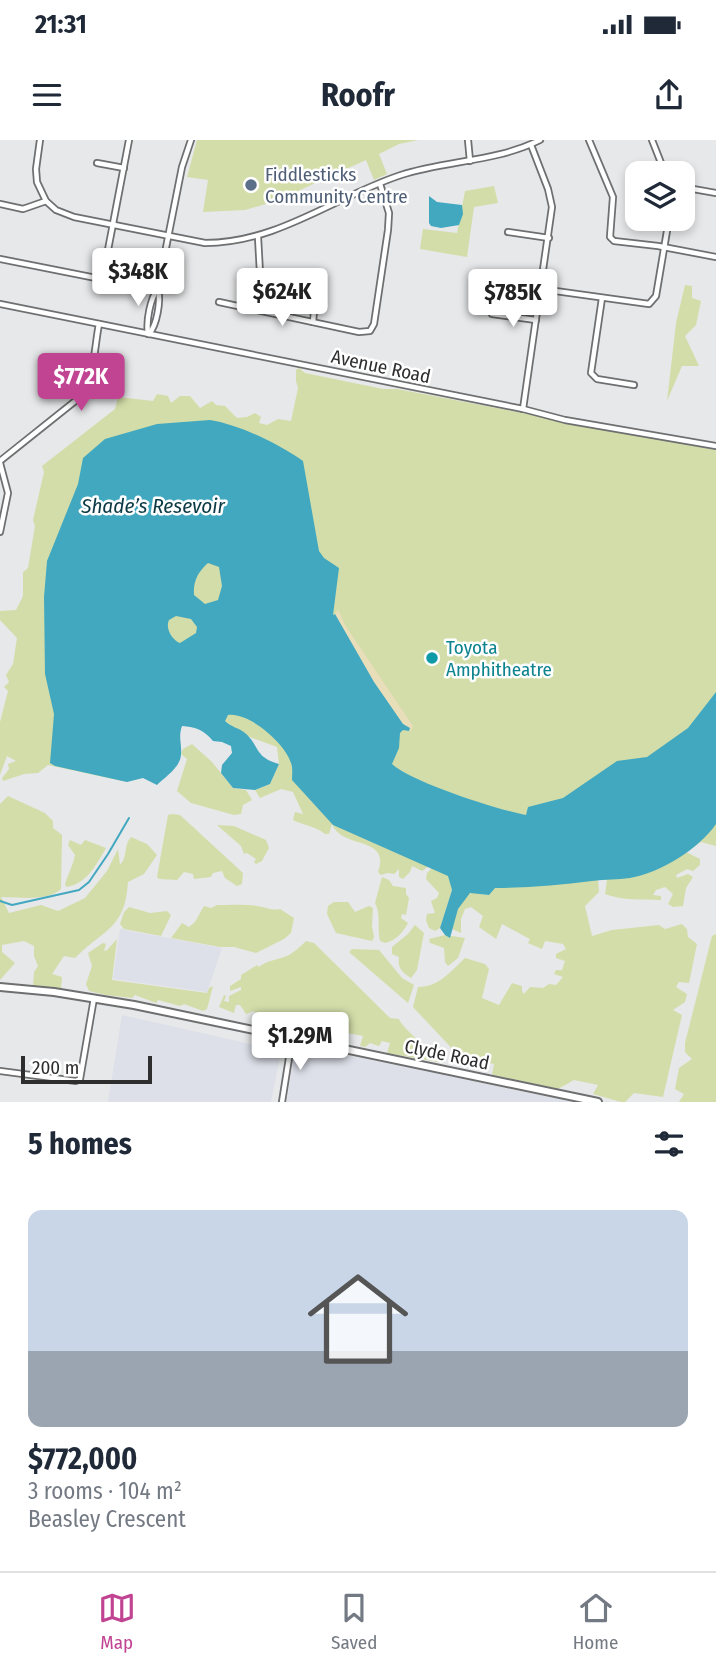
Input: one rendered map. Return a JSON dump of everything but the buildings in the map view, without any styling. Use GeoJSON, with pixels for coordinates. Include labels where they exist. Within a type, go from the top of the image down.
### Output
{"type":"FeatureCollection","features":[{"type":"Feature","properties":{"kind":"main road","name":"Clyde Road"},"geometry":{"type":"LineString","coordinates":[[0,987],[94,998],[598,1102]]}},
{"type":"Feature","properties":{"kind":"street"},"geometry":{"type":"LineString","coordinates":[[40,140],[37,182],[46,201],[65,215],[205,243],[233,242],[258,237],[292,225],[401,175],[506,154],[541,140]]}},
{"type":"Feature","properties":{"kind":"street"},"geometry":{"type":"LineString","coordinates":[[0,259],[101,279],[129,140]]}},
{"type":"Feature","properties":{"kind":"street"},"geometry":{"type":"LineString","coordinates":[[148,334],[153,329],[168,236],[191,140]]}},
{"type":"Feature","properties":{"kind":"street"},"geometry":{"type":"LineString","coordinates":[[467,140],[470,161]]}},
{"type":"Feature","properties":{"kind":"street"},"geometry":{"type":"LineString","coordinates":[[589,140],[613,197],[610,237],[614,241],[716,257]]}},
{"type":"Feature","properties":{"kind":"street"},"geometry":{"type":"LineString","coordinates":[[652,140],[660,161]]}},
{"type":"Feature","properties":{"kind":"street"},"geometry":{"type":"LineString","coordinates":[[523,409],[549,238],[551,198],[531,145]]}},
{"type":"Feature","properties":{"kind":"street"},"geometry":{"type":"LineString","coordinates":[[97,163],[124,168]]}},
{"type":"Feature","properties":{"kind":"street"},"geometry":{"type":"LineString","coordinates":[[219,302],[366,333],[372,328],[388,230],[389,213],[380,184]]}},
{"type":"Feature","properties":{"kind":"street"},"geometry":{"type":"LineString","coordinates":[[695,189],[716,193]]}},
{"type":"Feature","properties":{"kind":"street"},"geometry":{"type":"LineString","coordinates":[[0,204],[23,209],[46,201]]}},
{"type":"Feature","properties":{"kind":"street"},"geometry":{"type":"LineString","coordinates":[[541,289],[642,304],[653,302],[667,231]]}},
{"type":"Feature","properties":{"kind":"street"},"geometry":{"type":"LineString","coordinates":[[508,232],[549,238]]}},
{"type":"Feature","properties":{"kind":"street"},"geometry":{"type":"LineString","coordinates":[[255,310],[260,273],[258,237]]}},
{"type":"Feature","properties":{"kind":"street"},"geometry":{"type":"LineString","coordinates":[[313,322],[317,279]]}},
{"type":"Feature","properties":{"kind":"street"},"geometry":{"type":"LineString","coordinates":[[602,298],[591,373],[597,379],[634,385]]}},
{"type":"Feature","properties":{"kind":"street","name":"Avenue Road"},"geometry":{"type":"LineString","coordinates":[[0,304],[523,409],[565,420],[716,446]]}},
{"type":"Feature","properties":{"kind":"street"},"geometry":{"type":"LineString","coordinates":[[492,314],[537,320]]}},
{"type":"Feature","properties":{"kind":"street"},"geometry":{"type":"LineString","coordinates":[[0,532],[8,493],[0,462],[79,398],[90,376],[99,324]]}},
{"type":"Feature","properties":{"kind":"street"},"geometry":{"type":"LineString","coordinates":[[0,1071],[76,1081],[80,1079],[94,998]]}},
{"type":"Feature","properties":{"kind":"street"},"geometry":{"type":"LineString","coordinates":[[282,1102],[292,1039]]}},
{"type":"Feature","properties":{"kind":"shaded area"},"geometry":{"type":"Polygon","coordinates":[[[120,929],[222,948],[207,992],[113,979],[120,929]]]}},
{"type":"Feature","properties":{"kind":"shaded area"},"geometry":{"type":"Polygon","coordinates":[[[122,1015],[281,1051],[271,1102],[108,1102],[122,1015]]]}},
{"type":"Feature","properties":{"kind":"shaded area"},"geometry":{"type":"Polygon","coordinates":[[[303,1046],[573,1102],[287,1102],[294,1054],[303,1046]]]}},
{"type":"Feature","properties":{"kind":"green space"},"geometry":{"type":"Polygon","coordinates":[[[197,140],[418,140],[399,144],[379,154],[387,174],[374,180],[366,160],[276,201],[245,210],[203,212],[208,180],[187,177],[197,140]]]}},
{"type":"Feature","properties":{"kind":"green space"},"geometry":{"type":"Polygon","coordinates":[[[494,186],[498,203],[474,207],[467,257],[420,249],[423,229],[457,233],[465,191],[494,186]]]}},
{"type":"Feature","properties":{"kind":"green space"},"geometry":{"type":"Polygon","coordinates":[[[685,285],[692,286],[692,298],[701,301],[696,325],[685,336],[699,366],[682,366],[667,401],[676,323],[685,285]]]}},
{"type":"Feature","properties":{"kind":"green space"},"geometry":{"type":"Polygon","coordinates":[[[299,368],[305,373],[383,389],[397,389],[716,450],[716,846],[701,842],[686,852],[700,859],[700,865],[693,871],[687,869],[676,875],[677,878],[688,874],[693,877],[686,888],[683,906],[673,907],[668,904],[673,894],[665,887],[656,890],[653,895],[661,896],[661,900],[626,899],[605,894],[607,880],[598,880],[599,892],[585,906],[592,936],[612,930],[659,925],[665,929],[682,924],[687,929],[688,937],[697,944],[689,983],[679,982],[676,987],[687,994],[685,1002],[673,1010],[682,1015],[663,1097],[634,1093],[625,1102],[621,1102],[593,1094],[598,1085],[574,1080],[558,1089],[492,1075],[494,1064],[459,1056],[413,1007],[418,987],[438,982],[465,958],[485,964],[489,969],[482,998],[499,1005],[512,983],[522,986],[524,994],[530,987],[556,985],[563,977],[554,974],[556,970],[562,970],[565,961],[556,958],[556,954],[566,949],[563,944],[545,941],[542,949],[528,943],[530,939],[502,924],[496,939],[479,927],[483,916],[471,907],[465,909],[461,919],[461,933],[452,929],[463,898],[473,893],[489,895],[449,877],[452,890],[440,928],[435,931],[429,928],[427,914],[435,913],[431,901],[437,898],[439,893],[426,879],[432,868],[429,866],[422,871],[412,866],[403,879],[399,877],[399,869],[394,874],[381,875],[378,872],[378,853],[372,847],[345,837],[337,832],[332,824],[329,834],[325,834],[293,820],[295,812],[303,814],[293,792],[281,789],[260,798],[255,790],[270,784],[279,764],[277,747],[191,715],[127,782],[48,765],[38,773],[24,774],[3,781],[2,778],[9,769],[8,764],[16,761],[7,756],[0,775],[0,722],[8,691],[4,687],[9,682],[6,675],[13,664],[17,638],[0,620],[0,611],[16,610],[23,596],[23,572],[28,568],[35,526],[33,520],[44,472],[42,466],[115,409],[118,397],[153,401],[157,394],[168,396],[171,403],[180,396],[190,396],[200,408],[212,401],[216,405],[225,406],[237,418],[255,413],[261,417],[259,423],[267,425],[278,419],[291,421],[298,388],[296,370],[299,368]]]}},
{"type":"Feature","properties":{"kind":"green space"},"geometry":{"type":"Polygon","coordinates":[[[192,744],[212,762],[233,788],[246,790],[252,800],[243,805],[241,814],[234,815],[191,803],[177,791],[187,759],[181,754],[183,749],[192,744]]]}},
{"type":"Feature","properties":{"kind":"green space"},"geometry":{"type":"Polygon","coordinates":[[[8,796],[45,813],[53,821],[53,828],[62,835],[61,889],[41,897],[1,897],[9,913],[41,905],[58,911],[85,898],[107,871],[118,849],[120,865],[131,837],[147,844],[157,855],[144,874],[128,882],[123,909],[112,926],[75,958],[64,956],[52,974],[62,977],[61,989],[33,986],[34,972],[38,966],[34,946],[24,941],[2,945],[2,952],[15,963],[0,980],[0,804],[8,796]]]}},
{"type":"Feature","properties":{"kind":"green space"},"geometry":{"type":"Polygon","coordinates":[[[168,815],[180,815],[243,873],[242,884],[237,886],[225,878],[222,871],[213,873],[211,877],[194,879],[193,874],[184,872],[177,880],[157,877],[168,815]]]}},
{"type":"Feature","properties":{"kind":"green space"},"geometry":{"type":"Polygon","coordinates":[[[217,825],[234,826],[266,840],[269,848],[262,861],[256,864],[256,859],[244,854],[241,846],[217,825]]]}},
{"type":"Feature","properties":{"kind":"green space"},"geometry":{"type":"Polygon","coordinates":[[[70,840],[81,845],[85,840],[106,848],[85,878],[66,887],[75,855],[68,845],[70,840]]]}},
{"type":"Feature","properties":{"kind":"green space"},"geometry":{"type":"Polygon","coordinates":[[[382,877],[389,880],[393,886],[406,888],[409,898],[406,915],[402,914],[401,918],[408,923],[398,936],[385,943],[380,941],[375,903],[382,877]]]}},
{"type":"Feature","properties":{"kind":"green space"},"geometry":{"type":"Polygon","coordinates":[[[334,902],[348,902],[355,912],[369,906],[373,908],[372,941],[336,933],[327,914],[328,906],[334,902]]]}},
{"type":"Feature","properties":{"kind":"green space"},"geometry":{"type":"Polygon","coordinates":[[[217,905],[280,909],[294,918],[291,933],[256,953],[171,938],[182,923],[189,927],[195,922],[204,906],[211,908],[217,905]]]}},
{"type":"Feature","properties":{"kind":"green space"},"geometry":{"type":"Polygon","coordinates":[[[129,907],[150,913],[167,911],[171,915],[161,936],[124,929],[120,924],[129,907]]]}},
{"type":"Feature","properties":{"kind":"green space"},"geometry":{"type":"Polygon","coordinates":[[[415,925],[424,933],[417,970],[411,978],[401,970],[399,957],[392,954],[392,947],[415,925]]]}},
{"type":"Feature","properties":{"kind":"green space"},"geometry":{"type":"Polygon","coordinates":[[[716,934],[716,1102],[679,1102],[684,1094],[675,1089],[679,1068],[692,1059],[685,1052],[685,1043],[712,936],[716,934]]]}},
{"type":"Feature","properties":{"kind":"green space"},"geometry":{"type":"Polygon","coordinates":[[[445,935],[465,938],[458,958],[448,966],[444,948],[430,943],[429,939],[445,935]]]}},
{"type":"Feature","properties":{"kind":"green space"},"geometry":{"type":"Polygon","coordinates":[[[117,939],[112,980],[207,993],[213,986],[207,1009],[203,1011],[184,1004],[180,1006],[158,1000],[156,1003],[135,995],[132,998],[89,991],[86,984],[92,966],[88,953],[103,943],[106,944],[104,951],[107,950],[117,939]]]}},
{"type":"Feature","properties":{"kind":"green space"},"geometry":{"type":"Polygon","coordinates":[[[306,941],[314,943],[390,1018],[399,1019],[412,1035],[444,1063],[387,1053],[390,1043],[382,1041],[379,1046],[370,1043],[365,1047],[360,1046],[363,1036],[342,1032],[339,1037],[332,1038],[328,1037],[329,1029],[322,1028],[302,1032],[295,1030],[291,1023],[258,1016],[254,1011],[246,1014],[240,1005],[236,1005],[234,1013],[219,1007],[224,995],[224,1001],[229,1002],[229,996],[241,990],[241,987],[230,991],[230,986],[241,979],[241,975],[257,965],[259,967],[287,956],[306,941]]]}},
{"type":"Feature","properties":{"kind":"green space"},"geometry":{"type":"Polygon","coordinates":[[[352,949],[379,950],[402,978],[414,985],[408,1003],[349,952],[352,949]]]}},
{"type":"Feature","properties":{"kind":"sand"},"geometry":{"type":"Polygon","coordinates":[[[338,609],[345,625],[413,726],[411,731],[398,729],[333,618],[338,609]]]}},
{"type":"Feature","properties":{"kind":"water"},"geometry":{"type":"Polygon","coordinates":[[[429,196],[437,202],[462,205],[463,214],[459,225],[441,228],[431,226],[429,196]]]}},
{"type":"Feature","properties":{"kind":"water","name":"Shade’s Resevoir"},"geometry":{"type":"Polygon","coordinates":[[[210,420],[222,422],[259,436],[303,461],[319,551],[339,568],[333,615],[335,614],[374,682],[403,724],[410,728],[409,731],[403,730],[400,733],[399,748],[392,764],[435,787],[526,815],[528,807],[563,798],[617,761],[647,757],[688,728],[716,692],[716,824],[700,842],[678,859],[642,875],[625,879],[495,888],[489,895],[470,893],[458,909],[450,938],[440,928],[452,890],[448,876],[333,825],[292,780],[292,765],[282,747],[265,730],[246,718],[228,715],[225,721],[245,733],[261,755],[279,764],[270,784],[255,790],[233,788],[221,773],[222,765],[232,753],[231,746],[213,741],[203,732],[187,726],[182,726],[181,730],[181,754],[178,763],[157,785],[143,778],[127,782],[50,763],[54,714],[45,674],[44,597],[47,561],[78,484],[83,458],[105,439],[157,424],[210,420]],[[208,563],[201,570],[194,585],[194,595],[205,604],[218,600],[222,586],[219,567],[208,563]],[[176,616],[169,620],[168,627],[172,637],[180,643],[196,633],[197,627],[191,619],[176,616]]]}},
{"type":"Feature","properties":{"kind":"waterway"},"geometry":{"type":"LineString","coordinates":[[0,901],[12,905],[79,890],[89,882],[129,818]]}},
{"type":"Feature","properties":{"kind":"place","name":"Fiddlesticks Community Centre"},"geometry":{"type":"Point","coordinates":[251,185]}},
{"type":"Feature","properties":{"kind":"place","name":"Toyota Amphitheatre"},"geometry":{"type":"Point","coordinates":[432,658]}}]}
